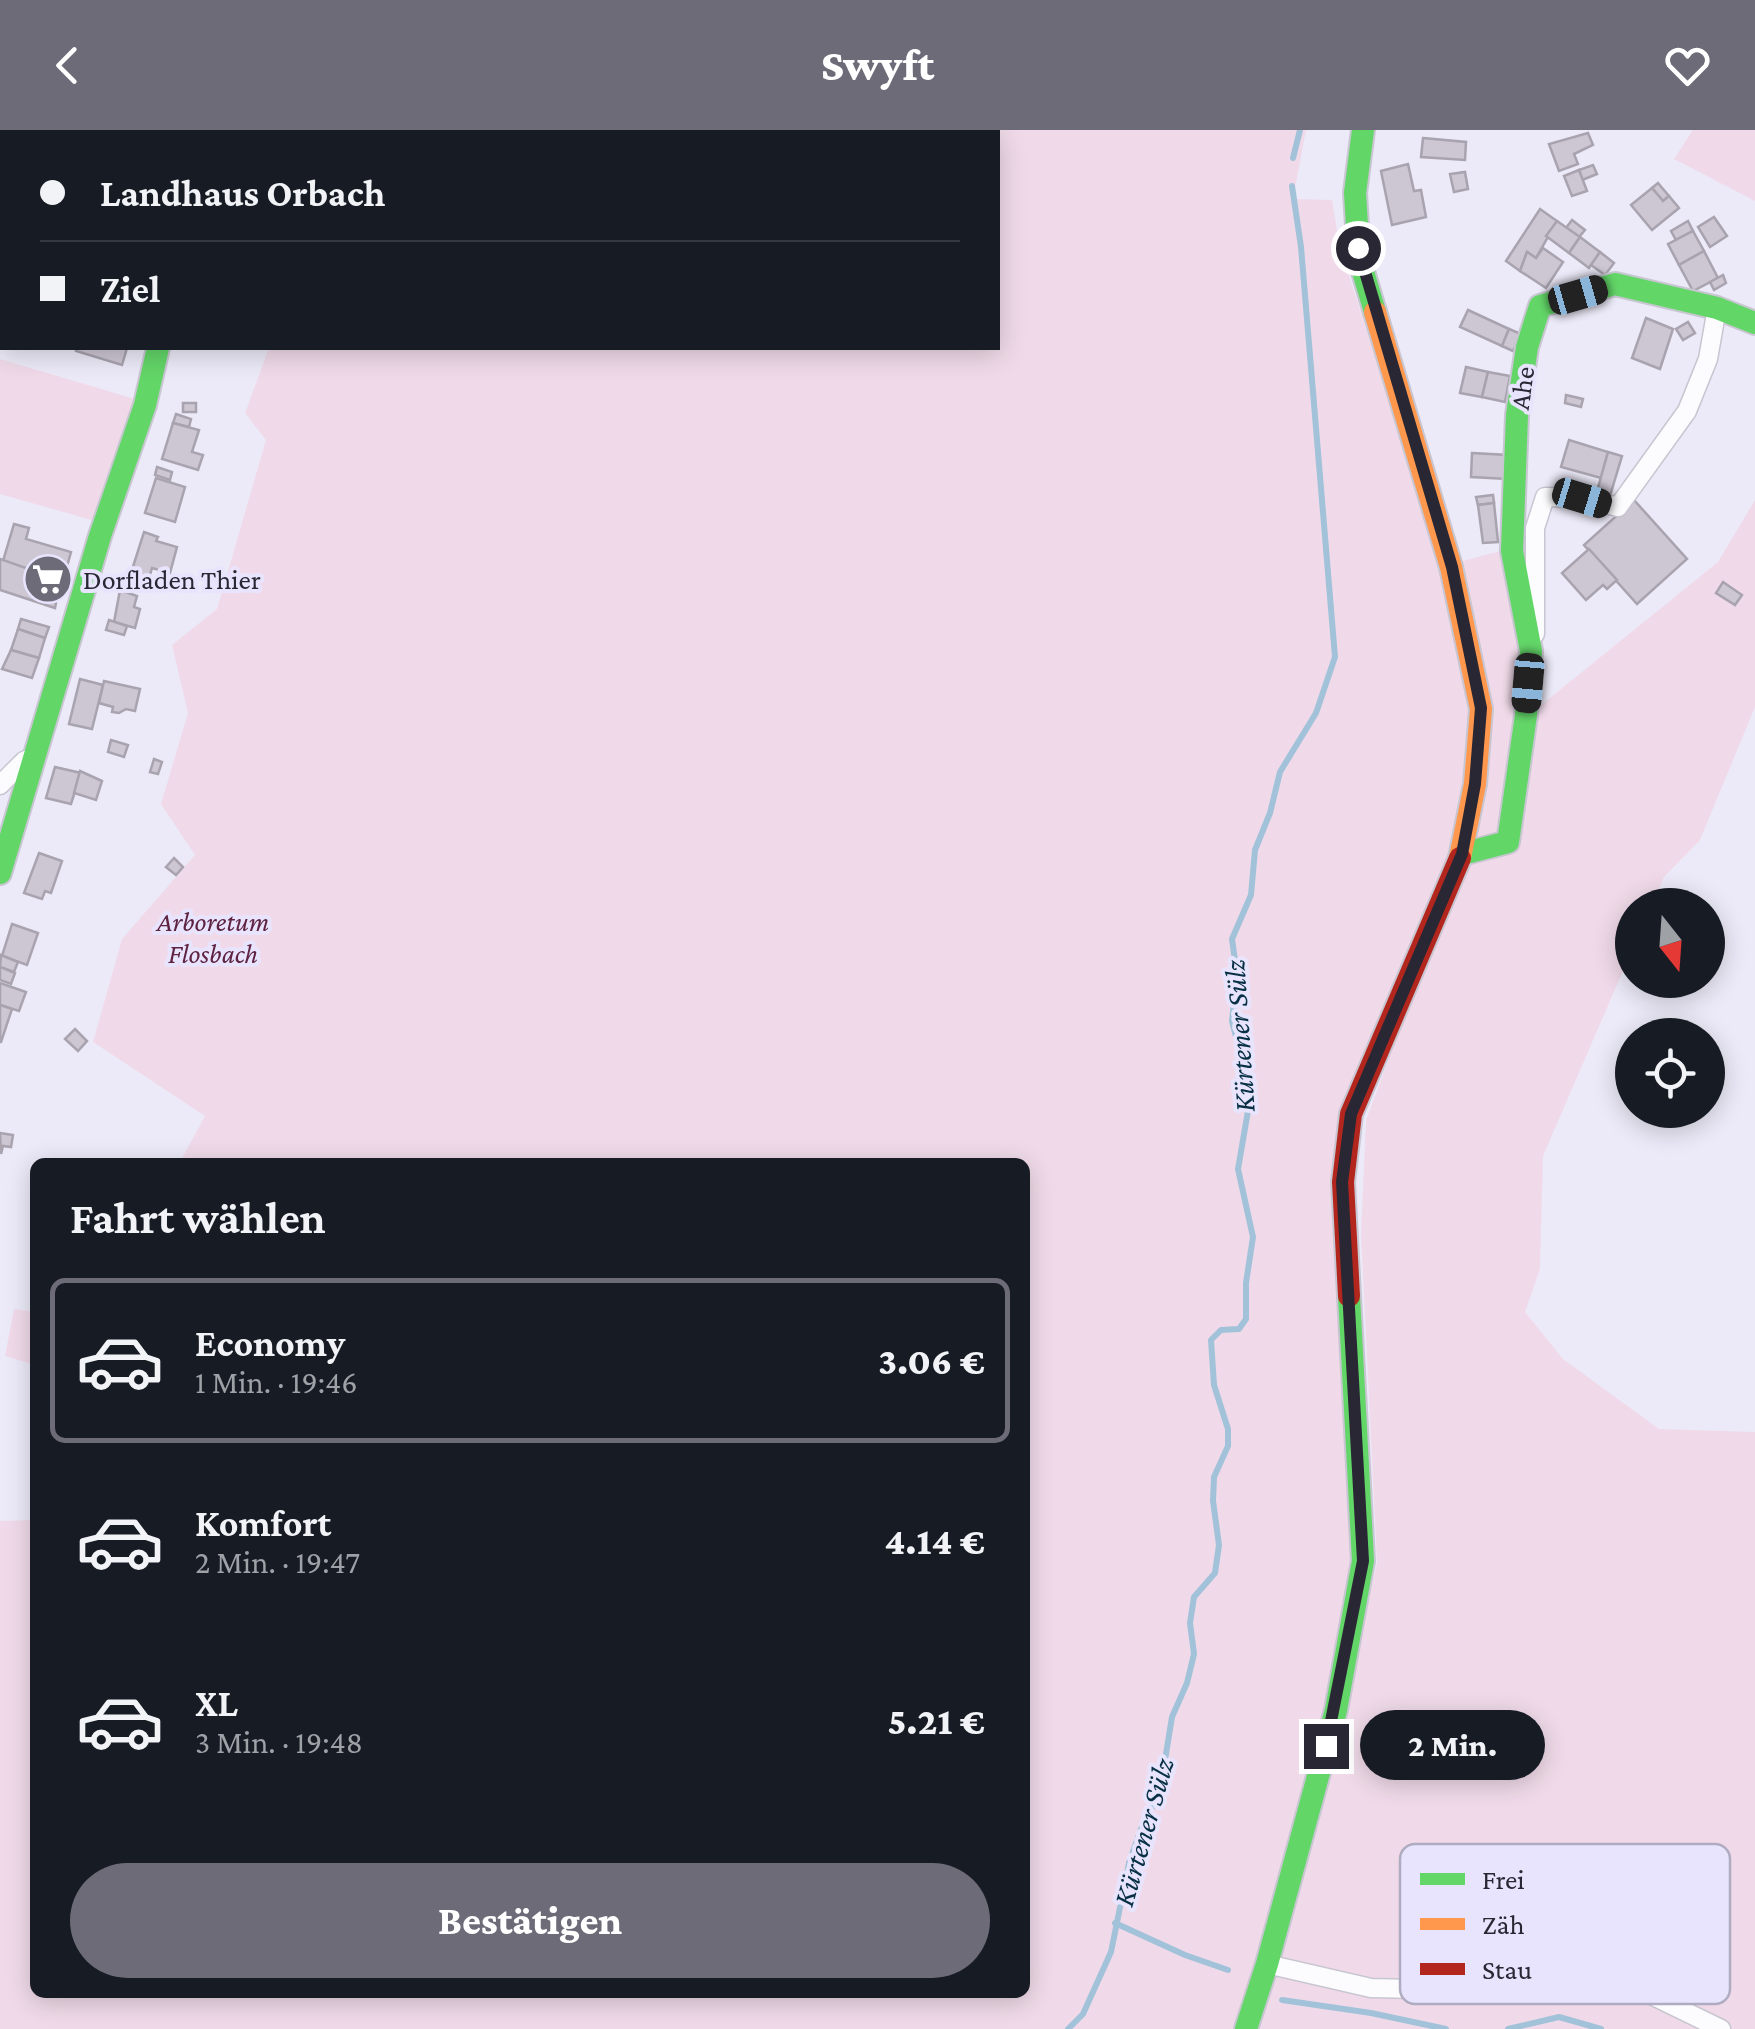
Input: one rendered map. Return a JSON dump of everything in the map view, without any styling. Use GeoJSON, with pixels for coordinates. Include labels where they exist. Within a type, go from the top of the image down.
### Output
{"type":"FeatureCollection","features":[{"type":"Feature","properties":{"kind":"main road"},"geometry":{"type":"LineString","coordinates":[[1246,2029],[1268,1964],[1336,1710],[1363,1561],[1342,1182],[1351,1114],[1462,854],[1475,784],[1481,708],[1452,567],[1359,258],[1355,193],[1363,130]]}},
{"type":"Feature","properties":{"kind":"main road","name":"Ahe"},"geometry":{"type":"LineString","coordinates":[[1462,854],[1508,842],[1531,652],[1512,551],[1517,415],[1527,348],[1540,306],[1615,284],[1716,308],[1755,324]]}},
{"type":"Feature","properties":{"kind":"main road"},"geometry":{"type":"LineString","coordinates":[[0,872],[100,536],[145,404],[158,350]]}},
{"type":"Feature","properties":{"kind":"street","name":"Ahe"},"geometry":{"type":"LineString","coordinates":[[1531,652],[1536,639],[1534,528],[1545,497],[1582,498],[1618,507],[1687,411],[1708,359],[1716,308]]}},
{"type":"Feature","properties":{"kind":"street"},"geometry":{"type":"LineString","coordinates":[[0,785],[37,754]]}},
{"type":"Feature","properties":{"kind":"street"},"geometry":{"type":"LineString","coordinates":[[1268,1964],[1371,1988],[1400,1989]]}},
{"type":"Feature","properties":{"kind":"street"},"geometry":{"type":"LineString","coordinates":[[1670,2004],[1722,2029]]}},
{"type":"Feature","properties":{"kind":"green space","name":"Arboretum Flosbach"},"geometry":{"type":"Polygon","coordinates":[[[1000,130],[1306,130],[1293,199],[1332,200],[1340,248],[1445,571],[1477,709],[1460,852],[1346,1113],[1356,1559],[1331,1711],[1238,2029],[0,2029],[0,1521],[30,1520],[30,1998],[1030,1998],[1030,1158],[182,1158],[205,1116],[93,1042],[122,939],[195,855],[161,804],[188,713],[172,645],[217,609],[266,440],[245,413],[268,350],[1000,350],[1000,130]]]}},
{"type":"Feature","properties":{"kind":"green space"},"geometry":{"type":"Polygon","coordinates":[[[1693,130],[1755,130],[1755,201],[1674,159],[1693,130]]]}},
{"type":"Feature","properties":{"kind":"green space"},"geometry":{"type":"Polygon","coordinates":[[[0,359],[135,399],[95,521],[0,494],[0,359]]]}},
{"type":"Feature","properties":{"kind":"green space"},"geometry":{"type":"Polygon","coordinates":[[[1755,500],[1755,707],[1700,840],[1664,877],[1659,888],[1615,888],[1615,989],[1543,1156],[1540,1269],[1525,1312],[1563,1359],[1659,1429],[1755,1432],[1755,2029],[1727,2029],[1678,2004],[1730,2004],[1730,1844],[1400,1844],[1400,1983],[1371,1982],[1275,1961],[1321,1815],[1377,1562],[1361,1234],[1366,1120],[1464,856],[1507,845],[1530,714],[1718,562],[1755,500]]]}},
{"type":"Feature","properties":{"kind":"green space"},"geometry":{"type":"Polygon","coordinates":[[[1508,549],[1526,651],[1505,840],[1467,850],[1478,787],[1455,563],[1508,549]]]}},
{"type":"Feature","properties":{"kind":"green space"},"geometry":{"type":"Polygon","coordinates":[[[14,1309],[30,1311],[30,1364],[5,1356],[14,1309]]]}},
{"type":"Feature","properties":{"kind":"green space"},"geometry":{"type":"Polygon","coordinates":[[[1272,1969],[1370,1994],[1400,1993],[1400,2004],[1661,2004],[1714,2029],[1254,2029],[1272,1969]]]}},
{"type":"Feature","properties":{"kind":"building"},"geometry":{"type":"Polygon","coordinates":[[[1588,133],[1593,145],[1574,154],[1578,164],[1559,171],[1549,144],[1588,133]]]}},
{"type":"Feature","properties":{"kind":"building"},"geometry":{"type":"Polygon","coordinates":[[[1423,138],[1466,142],[1465,160],[1421,157],[1423,138]]]}},
{"type":"Feature","properties":{"kind":"building"},"geometry":{"type":"Polygon","coordinates":[[[1408,164],[1414,191],[1421,190],[1426,217],[1392,225],[1381,171],[1408,164]]]}},
{"type":"Feature","properties":{"kind":"building"},"geometry":{"type":"Polygon","coordinates":[[[1593,165],[1597,174],[1582,180],[1579,170],[1593,165]]]}},
{"type":"Feature","properties":{"kind":"building"},"geometry":{"type":"Polygon","coordinates":[[[1579,170],[1587,191],[1572,196],[1564,176],[1579,170]]]}},
{"type":"Feature","properties":{"kind":"building"},"geometry":{"type":"Polygon","coordinates":[[[1465,172],[1468,189],[1454,192],[1450,174],[1465,172]]]}},
{"type":"Feature","properties":{"kind":"building"},"geometry":{"type":"Polygon","coordinates":[[[1658,183],[1669,196],[1663,201],[1652,188],[1658,183]]]}},
{"type":"Feature","properties":{"kind":"building"},"geometry":{"type":"Polygon","coordinates":[[[1652,188],[1663,201],[1669,196],[1679,208],[1652,230],[1631,205],[1652,188]]]}},
{"type":"Feature","properties":{"kind":"building"},"geometry":{"type":"Polygon","coordinates":[[[1540,209],[1557,221],[1536,258],[1527,252],[1520,271],[1506,261],[1540,209]]]}},
{"type":"Feature","properties":{"kind":"building"},"geometry":{"type":"Polygon","coordinates":[[[1714,217],[1727,236],[1710,247],[1698,227],[1714,217]]]}},
{"type":"Feature","properties":{"kind":"building"},"geometry":{"type":"Polygon","coordinates":[[[1572,220],[1585,230],[1579,237],[1566,228],[1572,220]]]}},
{"type":"Feature","properties":{"kind":"building"},"geometry":{"type":"Polygon","coordinates":[[[1557,221],[1580,237],[1569,253],[1546,236],[1557,221]]]}},
{"type":"Feature","properties":{"kind":"building"},"geometry":{"type":"Polygon","coordinates":[[[1688,221],[1693,231],[1676,240],[1671,231],[1688,221]]]}},
{"type":"Feature","properties":{"kind":"building"},"geometry":{"type":"Polygon","coordinates":[[[1693,231],[1704,251],[1679,265],[1668,244],[1693,231]]]}},
{"type":"Feature","properties":{"kind":"building"},"geometry":{"type":"Polygon","coordinates":[[[1580,237],[1600,252],[1589,268],[1569,253],[1580,237]]]}},
{"type":"Feature","properties":{"kind":"building"},"geometry":{"type":"Polygon","coordinates":[[[1543,248],[1563,262],[1546,288],[1520,271],[1527,252],[1536,258],[1543,248]]]}},
{"type":"Feature","properties":{"kind":"building"},"geometry":{"type":"Polygon","coordinates":[[[1704,251],[1718,278],[1693,291],[1679,265],[1704,251]]]}},
{"type":"Feature","properties":{"kind":"building"},"geometry":{"type":"Polygon","coordinates":[[[1600,252],[1614,263],[1605,275],[1591,265],[1600,252]]]}},
{"type":"Feature","properties":{"kind":"building"},"geometry":{"type":"Polygon","coordinates":[[[1723,275],[1726,283],[1714,290],[1710,282],[1723,275]]]}},
{"type":"Feature","properties":{"kind":"building"},"geometry":{"type":"Polygon","coordinates":[[[1468,310],[1509,329],[1502,346],[1460,327],[1468,310]]]}},
{"type":"Feature","properties":{"kind":"building"},"geometry":{"type":"Polygon","coordinates":[[[1646,318],[1673,329],[1660,369],[1632,358],[1646,318]]]}},
{"type":"Feature","properties":{"kind":"building"},"geometry":{"type":"Polygon","coordinates":[[[1688,322],[1695,333],[1683,340],[1676,329],[1688,322]]]}},
{"type":"Feature","properties":{"kind":"building"},"geometry":{"type":"Polygon","coordinates":[[[1509,329],[1521,334],[1513,351],[1502,346],[1509,329]]]}},
{"type":"Feature","properties":{"kind":"building"},"geometry":{"type":"Polygon","coordinates":[[[76,350],[126,350],[122,365],[76,350]]]}},
{"type":"Feature","properties":{"kind":"building"},"geometry":{"type":"Polygon","coordinates":[[[1466,367],[1488,372],[1482,397],[1460,393],[1466,367]]]}},
{"type":"Feature","properties":{"kind":"building"},"geometry":{"type":"Polygon","coordinates":[[[1488,372],[1510,376],[1505,402],[1482,397],[1488,372]]]}},
{"type":"Feature","properties":{"kind":"building"},"geometry":{"type":"Polygon","coordinates":[[[1566,395],[1583,399],[1581,407],[1565,403],[1566,395]]]}},
{"type":"Feature","properties":{"kind":"building"},"geometry":{"type":"Polygon","coordinates":[[[183,403],[196,403],[196,412],[183,412],[183,403]]]}},
{"type":"Feature","properties":{"kind":"building"},"geometry":{"type":"Polygon","coordinates":[[[176,414],[191,419],[189,427],[173,423],[176,414]]]}},
{"type":"Feature","properties":{"kind":"building"},"geometry":{"type":"Polygon","coordinates":[[[173,423],[199,430],[192,452],[203,455],[198,470],[162,459],[173,423]]]}},
{"type":"Feature","properties":{"kind":"building"},"geometry":{"type":"Polygon","coordinates":[[[1569,440],[1608,452],[1601,478],[1561,467],[1569,440]]]}},
{"type":"Feature","properties":{"kind":"building"},"geometry":{"type":"Polygon","coordinates":[[[1608,452],[1622,456],[1609,499],[1596,495],[1608,452]]]}},
{"type":"Feature","properties":{"kind":"building"},"geometry":{"type":"Polygon","coordinates":[[[1472,453],[1508,455],[1507,479],[1471,477],[1472,453]]]}},
{"type":"Feature","properties":{"kind":"building"},"geometry":{"type":"Polygon","coordinates":[[[157,467],[172,472],[170,480],[155,475],[157,467]]]}},
{"type":"Feature","properties":{"kind":"building"},"geometry":{"type":"Polygon","coordinates":[[[156,478],[185,487],[175,522],[145,513],[156,478]]]}},
{"type":"Feature","properties":{"kind":"building"},"geometry":{"type":"Polygon","coordinates":[[[1493,495],[1494,503],[1478,505],[1476,497],[1493,495]]]}},
{"type":"Feature","properties":{"kind":"building"},"geometry":{"type":"Polygon","coordinates":[[[1634,500],[1687,559],[1637,604],[1584,545],[1634,500]]]}},
{"type":"Feature","properties":{"kind":"building"},"geometry":{"type":"Polygon","coordinates":[[[1494,503],[1498,542],[1483,543],[1478,505],[1494,503]]]}},
{"type":"Feature","properties":{"kind":"building"},"geometry":{"type":"Polygon","coordinates":[[[14,524],[29,528],[26,539],[71,552],[63,581],[3,561],[14,524]]]}},
{"type":"Feature","properties":{"kind":"building"},"geometry":{"type":"Polygon","coordinates":[[[144,532],[158,537],[156,541],[177,547],[170,573],[152,568],[148,582],[130,576],[144,532]]]}},
{"type":"Feature","properties":{"kind":"building"},"geometry":{"type":"Polygon","coordinates":[[[1589,549],[1617,580],[1607,589],[1603,585],[1586,600],[1562,573],[1589,549]]]}},
{"type":"Feature","properties":{"kind":"building"},"geometry":{"type":"Polygon","coordinates":[[[0,559],[60,580],[55,608],[0,590],[0,559]]]}},
{"type":"Feature","properties":{"kind":"building"},"geometry":{"type":"Polygon","coordinates":[[[1723,582],[1742,595],[1735,605],[1716,593],[1723,582]]]}},
{"type":"Feature","properties":{"kind":"building"},"geometry":{"type":"Polygon","coordinates":[[[120,590],[137,596],[134,607],[140,609],[135,628],[114,622],[120,590]]]}},
{"type":"Feature","properties":{"kind":"building"},"geometry":{"type":"Polygon","coordinates":[[[21,619],[49,627],[45,638],[18,629],[21,619]]]}},
{"type":"Feature","properties":{"kind":"building"},"geometry":{"type":"Polygon","coordinates":[[[109,620],[127,626],[124,635],[106,630],[109,620]]]}},
{"type":"Feature","properties":{"kind":"building"},"geometry":{"type":"Polygon","coordinates":[[[18,629],[45,638],[39,658],[11,650],[18,629]]]}},
{"type":"Feature","properties":{"kind":"building"},"geometry":{"type":"Polygon","coordinates":[[[11,650],[39,658],[32,678],[2,669],[11,650]]]}},
{"type":"Feature","properties":{"kind":"building"},"geometry":{"type":"Polygon","coordinates":[[[80,679],[103,685],[92,729],[69,724],[80,679]]]}},
{"type":"Feature","properties":{"kind":"building"},"geometry":{"type":"Polygon","coordinates":[[[104,681],[140,689],[135,711],[112,712],[113,707],[99,703],[104,681]]]}},
{"type":"Feature","properties":{"kind":"building"},"geometry":{"type":"Polygon","coordinates":[[[111,740],[128,745],[124,757],[108,752],[111,740]]]}},
{"type":"Feature","properties":{"kind":"building"},"geometry":{"type":"Polygon","coordinates":[[[154,759],[162,762],[158,774],[150,772],[154,759]]]}},
{"type":"Feature","properties":{"kind":"building"},"geometry":{"type":"Polygon","coordinates":[[[55,767],[81,773],[71,804],[46,798],[55,767]]]}},
{"type":"Feature","properties":{"kind":"building"},"geometry":{"type":"Polygon","coordinates":[[[80,771],[102,781],[96,800],[74,793],[80,771]]]}},
{"type":"Feature","properties":{"kind":"building"},"geometry":{"type":"Polygon","coordinates":[[[39,853],[62,861],[51,893],[45,891],[42,899],[24,893],[39,853]]]}},
{"type":"Feature","properties":{"kind":"building"},"geometry":{"type":"Polygon","coordinates":[[[174,858],[183,867],[176,875],[166,867],[174,858]]]}},
{"type":"Feature","properties":{"kind":"building"},"geometry":{"type":"Polygon","coordinates":[[[12,924],[38,933],[27,965],[2,956],[12,924]]]}},
{"type":"Feature","properties":{"kind":"building"},"geometry":{"type":"Polygon","coordinates":[[[1,955],[18,962],[14,972],[0,967],[1,955]]]}},
{"type":"Feature","properties":{"kind":"building"},"geometry":{"type":"Polygon","coordinates":[[[0,967],[15,973],[11,984],[0,980],[0,967]]]}},
{"type":"Feature","properties":{"kind":"building"},"geometry":{"type":"Polygon","coordinates":[[[0,983],[26,992],[19,1011],[0,1005],[0,983]]]}},
{"type":"Feature","properties":{"kind":"building"},"geometry":{"type":"Polygon","coordinates":[[[0,1005],[12,1009],[1,1042],[0,1042],[0,1005]]]}},
{"type":"Feature","properties":{"kind":"building"},"geometry":{"type":"Polygon","coordinates":[[[75,1029],[87,1041],[78,1051],[65,1039],[75,1029]]]}},
{"type":"Feature","properties":{"kind":"building"},"geometry":{"type":"Polygon","coordinates":[[[0,1133],[13,1135],[11,1147],[3,1146],[1,1154],[0,1133]]]}},
{"type":"Feature","properties":{"kind":"waterway","name":"Kürtener Sülz"},"geometry":{"type":"LineString","coordinates":[[1293,158],[1300,130]]}},
{"type":"Feature","properties":{"kind":"waterway","name":"Kürtener Sülz"},"geometry":{"type":"LineString","coordinates":[[1068,2029],[1083,2014],[1111,1952],[1129,1863],[1145,1818],[1159,1797],[1172,1717],[1194,1654],[1190,1623],[1194,1597],[1215,1573],[1219,1545],[1214,1477],[1228,1446],[1228,1429],[1214,1385],[1211,1340],[1221,1330],[1239,1329],[1246,1319],[1246,1283],[1253,1237],[1238,1169],[1248,1111],[1238,1081],[1243,1064],[1232,1021],[1237,975],[1232,939],[1251,895],[1255,850],[1280,772],[1316,713],[1335,657],[1301,247],[1292,186]]}},
{"type":"Feature","properties":{"kind":"waterway"},"geometry":{"type":"LineString","coordinates":[[1115,1923],[1228,1970]]}},
{"type":"Feature","properties":{"kind":"waterway"},"geometry":{"type":"LineString","coordinates":[[1282,2000],[1446,2029]]}},
{"type":"Feature","properties":{"kind":"waterway"},"geometry":{"type":"LineString","coordinates":[[1508,2029],[1559,2017],[1601,2029]]}},
{"type":"Feature","properties":{"kind":"traffic: fast"},"geometry":{"type":"LineString","coordinates":[[1363,130],[1355,193],[1359,258],[1375,312]]}},
{"type":"Feature","properties":{"kind":"traffic: fast"},"geometry":{"type":"LineString","coordinates":[[1462,854],[1508,842],[1531,651],[1512,551],[1517,415],[1527,347],[1540,306],[1615,284],[1717,308],[1755,323]]}},
{"type":"Feature","properties":{"kind":"traffic: fast"},"geometry":{"type":"LineString","coordinates":[[0,873],[100,536],[145,405],[158,350]]}},
{"type":"Feature","properties":{"kind":"traffic: fast"},"geometry":{"type":"LineString","coordinates":[[1246,2029],[1336,1710],[1363,1561],[1349,1296]]}},
{"type":"Feature","properties":{"kind":"traffic: slow"},"geometry":{"type":"LineString","coordinates":[[1375,312],[1451,567],[1481,709],[1475,784],[1460,858]]}},
{"type":"Feature","properties":{"kind":"traffic: jam"},"geometry":{"type":"LineString","coordinates":[[1349,1296],[1343,1182],[1351,1114],[1460,858]]}},
{"type":"Feature","properties":{"kind":"place","name":"Dorfladen Thier"},"geometry":{"type":"Point","coordinates":[48,579]}},
{"type":"Feature","properties":{"kind":"route"},"geometry":{"type":"LineString","coordinates":[[1326,1746],[1363,1561],[1342,1182],[1351,1114],[1462,854],[1475,784],[1481,708],[1452,567],[1358,248]]}}]}
